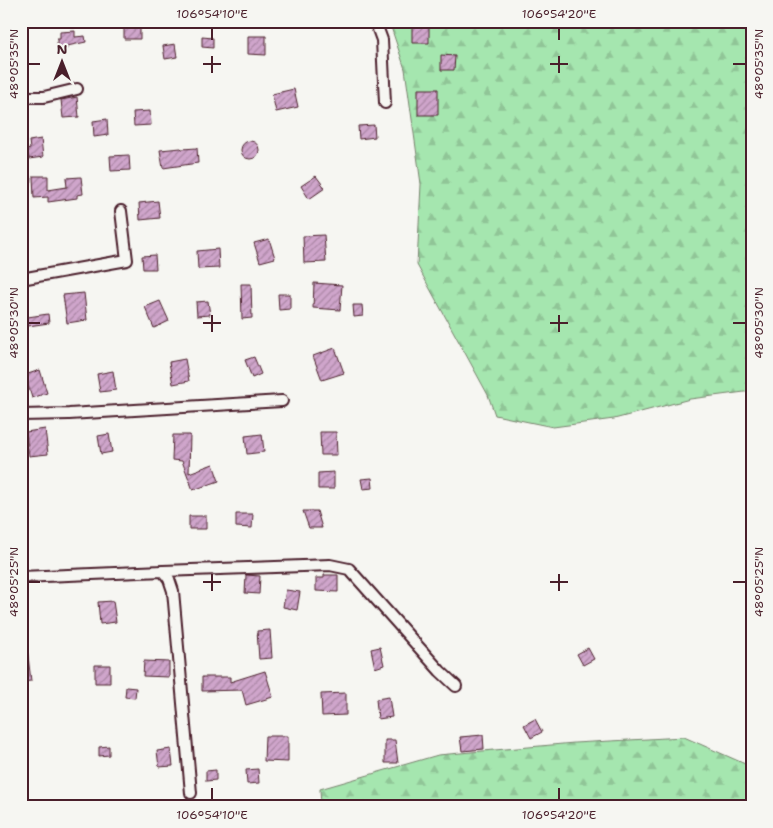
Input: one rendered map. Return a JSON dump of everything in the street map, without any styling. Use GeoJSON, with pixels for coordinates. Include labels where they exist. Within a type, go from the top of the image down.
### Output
{"type":"FeatureCollection","features":[{"type":"Feature","properties":{"kind":"street"},"geometry":{"type":"LineString","coordinates":[[375,21],[382,40],[385,103]]}},
{"type":"Feature","properties":{"kind":"street"},"geometry":{"type":"LineString","coordinates":[[21,97],[44,97],[77,89]]}},
{"type":"Feature","properties":{"kind":"street"},"geometry":{"type":"LineString","coordinates":[[21,278],[127,260],[120,211]]}},
{"type":"Feature","properties":{"kind":"street"},"geometry":{"type":"LineString","coordinates":[[21,415],[70,414],[282,400]]}},
{"type":"Feature","properties":{"kind":"street"},"geometry":{"type":"LineString","coordinates":[[21,577],[330,565],[349,569],[440,671],[456,686]]}},
{"type":"Feature","properties":{"kind":"street"},"geometry":{"type":"LineString","coordinates":[[162,571],[169,579],[173,591],[191,793]]}},
{"type":"Feature","properties":{"kind":"green space"},"geometry":{"type":"Polygon","coordinates":[[[389,21],[752,21],[752,391],[690,399],[614,419],[553,427],[495,415],[488,395],[417,265],[421,184],[405,69],[389,21]]]}},
{"type":"Feature","properties":{"kind":"green space"},"geometry":{"type":"Polygon","coordinates":[[[684,737],[752,767],[752,807],[321,807],[320,789],[438,755],[574,743],[684,737]]]}},
{"type":"Feature","properties":{"kind":"building"},"geometry":{"type":"Polygon","coordinates":[[[124,21],[140,21],[140,39],[124,39],[124,21]]]}},
{"type":"Feature","properties":{"kind":"building"},"geometry":{"type":"Polygon","coordinates":[[[412,21],[429,21],[429,43],[412,43],[412,21]]]}},
{"type":"Feature","properties":{"kind":"building"},"geometry":{"type":"Polygon","coordinates":[[[75,31],[75,37],[85,36],[86,42],[67,46],[67,49],[57,50],[57,39],[60,39],[60,32],[75,31]]]}},
{"type":"Feature","properties":{"kind":"building"},"geometry":{"type":"Polygon","coordinates":[[[248,36],[266,36],[266,55],[248,54],[248,36]]]}},
{"type":"Feature","properties":{"kind":"building"},"geometry":{"type":"Polygon","coordinates":[[[202,37],[213,38],[213,48],[202,47],[202,37]]]}},
{"type":"Feature","properties":{"kind":"building"},"geometry":{"type":"Polygon","coordinates":[[[175,44],[177,57],[165,59],[163,46],[175,44]]]}},
{"type":"Feature","properties":{"kind":"building"},"geometry":{"type":"Polygon","coordinates":[[[441,55],[455,56],[454,70],[441,70],[441,55]]]}},
{"type":"Feature","properties":{"kind":"building"},"geometry":{"type":"Polygon","coordinates":[[[294,89],[298,107],[276,112],[272,94],[294,89]]]}},
{"type":"Feature","properties":{"kind":"building"},"geometry":{"type":"Polygon","coordinates":[[[418,89],[438,89],[438,115],[418,115],[418,89]]]}},
{"type":"Feature","properties":{"kind":"building"},"geometry":{"type":"Polygon","coordinates":[[[77,97],[79,117],[63,118],[61,100],[77,97]]]}},
{"type":"Feature","properties":{"kind":"building"},"geometry":{"type":"Polygon","coordinates":[[[150,111],[151,125],[134,126],[133,112],[150,111]]]}},
{"type":"Feature","properties":{"kind":"building"},"geometry":{"type":"Polygon","coordinates":[[[107,119],[108,135],[94,137],[93,121],[107,119]]]}},
{"type":"Feature","properties":{"kind":"building"},"geometry":{"type":"Polygon","coordinates":[[[374,125],[375,137],[359,139],[358,126],[374,125]]]}},
{"type":"Feature","properties":{"kind":"building"},"geometry":{"type":"Polygon","coordinates":[[[41,139],[43,157],[29,159],[27,150],[30,149],[29,141],[41,139]]]}},
{"type":"Feature","properties":{"kind":"building"},"geometry":{"type":"Polygon","coordinates":[[[250,141],[257,143],[259,150],[257,157],[250,159],[243,157],[241,150],[243,143],[250,141]]]}},
{"type":"Feature","properties":{"kind":"building"},"geometry":{"type":"Polygon","coordinates":[[[197,148],[198,163],[163,168],[160,150],[197,148]]]}},
{"type":"Feature","properties":{"kind":"building"},"geometry":{"type":"Polygon","coordinates":[[[129,155],[130,170],[111,171],[110,156],[129,155]]]}},
{"type":"Feature","properties":{"kind":"building"},"geometry":{"type":"Polygon","coordinates":[[[33,176],[48,176],[48,190],[67,187],[66,178],[81,177],[83,194],[77,195],[77,198],[48,202],[48,197],[34,198],[33,176]]]}},
{"type":"Feature","properties":{"kind":"building"},"geometry":{"type":"Polygon","coordinates":[[[316,176],[325,188],[309,199],[301,186],[316,176]]]}},
{"type":"Feature","properties":{"kind":"building"},"geometry":{"type":"Polygon","coordinates":[[[158,201],[160,218],[140,220],[139,203],[158,201]]]}},
{"type":"Feature","properties":{"kind":"building"},"geometry":{"type":"Polygon","coordinates":[[[324,235],[326,262],[304,263],[303,236],[324,235]]]}},
{"type":"Feature","properties":{"kind":"building"},"geometry":{"type":"Polygon","coordinates":[[[269,239],[275,258],[260,262],[254,243],[269,239]]]}},
{"type":"Feature","properties":{"kind":"building"},"geometry":{"type":"Polygon","coordinates":[[[218,249],[219,268],[198,269],[197,251],[218,249]]]}},
{"type":"Feature","properties":{"kind":"building"},"geometry":{"type":"Polygon","coordinates":[[[155,255],[156,269],[143,269],[142,256],[155,255]]]}},
{"type":"Feature","properties":{"kind":"building"},"geometry":{"type":"Polygon","coordinates":[[[314,283],[342,285],[340,310],[313,308],[314,283]]]}},
{"type":"Feature","properties":{"kind":"building"},"geometry":{"type":"Polygon","coordinates":[[[241,284],[251,284],[252,318],[242,319],[241,284]]]}},
{"type":"Feature","properties":{"kind":"building"},"geometry":{"type":"Polygon","coordinates":[[[84,293],[87,320],[67,323],[63,295],[84,293]]]}},
{"type":"Feature","properties":{"kind":"building"},"geometry":{"type":"Polygon","coordinates":[[[278,294],[290,294],[290,309],[279,310],[278,294]]]}},
{"type":"Feature","properties":{"kind":"building"},"geometry":{"type":"Polygon","coordinates":[[[160,301],[169,321],[154,328],[145,307],[160,301]]]}},
{"type":"Feature","properties":{"kind":"building"},"geometry":{"type":"Polygon","coordinates":[[[208,301],[210,315],[197,316],[196,302],[208,301]]]}},
{"type":"Feature","properties":{"kind":"building"},"geometry":{"type":"Polygon","coordinates":[[[353,305],[362,305],[363,316],[354,317],[353,305]]]}},
{"type":"Feature","properties":{"kind":"building"},"geometry":{"type":"Polygon","coordinates":[[[48,314],[49,323],[21,327],[21,318],[48,314]]]}},
{"type":"Feature","properties":{"kind":"building"},"geometry":{"type":"Polygon","coordinates":[[[335,348],[344,373],[322,380],[313,356],[335,348]]]}},
{"type":"Feature","properties":{"kind":"building"},"geometry":{"type":"Polygon","coordinates":[[[254,357],[261,374],[252,378],[245,360],[254,357]]]}},
{"type":"Feature","properties":{"kind":"building"},"geometry":{"type":"Polygon","coordinates":[[[185,359],[189,381],[173,384],[169,362],[185,359]]]}},
{"type":"Feature","properties":{"kind":"building"},"geometry":{"type":"Polygon","coordinates":[[[40,370],[47,393],[32,398],[25,375],[40,370]]]}},
{"type":"Feature","properties":{"kind":"building"},"geometry":{"type":"Polygon","coordinates":[[[113,371],[116,390],[100,392],[97,374],[113,371]]]}},
{"type":"Feature","properties":{"kind":"building"},"geometry":{"type":"Polygon","coordinates":[[[45,429],[48,454],[29,456],[26,432],[45,429]]]}},
{"type":"Feature","properties":{"kind":"building"},"geometry":{"type":"Polygon","coordinates":[[[320,432],[336,432],[337,455],[321,455],[320,432]]]}},
{"type":"Feature","properties":{"kind":"building"},"geometry":{"type":"Polygon","coordinates":[[[109,434],[112,452],[101,454],[98,436],[109,434]]]}},
{"type":"Feature","properties":{"kind":"building"},"geometry":{"type":"Polygon","coordinates":[[[262,434],[264,452],[247,454],[245,436],[262,434]]]}},
{"type":"Feature","properties":{"kind":"building"},"geometry":{"type":"Polygon","coordinates":[[[173,435],[190,435],[189,473],[213,464],[219,481],[193,490],[182,461],[172,460],[173,435]]]}},
{"type":"Feature","properties":{"kind":"building"},"geometry":{"type":"Polygon","coordinates":[[[334,472],[334,489],[318,489],[318,473],[334,472]]]}},
{"type":"Feature","properties":{"kind":"building"},"geometry":{"type":"Polygon","coordinates":[[[372,478],[373,488],[363,489],[361,479],[372,478]]]}},
{"type":"Feature","properties":{"kind":"building"},"geometry":{"type":"Polygon","coordinates":[[[303,511],[317,511],[322,528],[309,528],[303,511]]]}},
{"type":"Feature","properties":{"kind":"building"},"geometry":{"type":"Polygon","coordinates":[[[236,514],[253,514],[252,528],[236,527],[236,514]]]}},
{"type":"Feature","properties":{"kind":"building"},"geometry":{"type":"Polygon","coordinates":[[[189,516],[206,516],[206,529],[189,529],[189,516]]]}},
{"type":"Feature","properties":{"kind":"building"},"geometry":{"type":"Polygon","coordinates":[[[246,575],[260,576],[259,594],[245,593],[246,575]]]}},
{"type":"Feature","properties":{"kind":"building"},"geometry":{"type":"Polygon","coordinates":[[[324,575],[338,575],[338,592],[316,591],[316,578],[324,578],[324,575]]]}},
{"type":"Feature","properties":{"kind":"building"},"geometry":{"type":"Polygon","coordinates":[[[286,590],[300,592],[297,610],[283,607],[286,590]]]}},
{"type":"Feature","properties":{"kind":"building"},"geometry":{"type":"Polygon","coordinates":[[[113,601],[116,622],[100,624],[98,602],[113,601]]]}},
{"type":"Feature","properties":{"kind":"building"},"geometry":{"type":"Polygon","coordinates":[[[270,630],[272,658],[259,659],[257,631],[270,630]]]}},
{"type":"Feature","properties":{"kind":"building"},"geometry":{"type":"Polygon","coordinates":[[[380,647],[384,665],[375,668],[371,649],[380,647]]]}},
{"type":"Feature","properties":{"kind":"building"},"geometry":{"type":"Polygon","coordinates":[[[27,648],[31,681],[21,682],[21,649],[27,648]]]}},
{"type":"Feature","properties":{"kind":"building"},"geometry":{"type":"Polygon","coordinates":[[[588,648],[594,659],[583,665],[577,654],[588,648]]]}},
{"type":"Feature","properties":{"kind":"building"},"geometry":{"type":"Polygon","coordinates":[[[144,661],[169,662],[169,677],[143,676],[144,661]]]}},
{"type":"Feature","properties":{"kind":"building"},"geometry":{"type":"Polygon","coordinates":[[[95,665],[110,665],[110,683],[95,683],[95,665]]]}},
{"type":"Feature","properties":{"kind":"building"},"geometry":{"type":"Polygon","coordinates":[[[265,671],[273,697],[246,705],[242,690],[202,691],[202,677],[230,677],[230,682],[265,671]]]}},
{"type":"Feature","properties":{"kind":"building"},"geometry":{"type":"Polygon","coordinates":[[[126,687],[136,688],[135,698],[125,697],[126,687]]]}},
{"type":"Feature","properties":{"kind":"building"},"geometry":{"type":"Polygon","coordinates":[[[346,693],[346,715],[322,716],[321,694],[346,693]]]}},
{"type":"Feature","properties":{"kind":"building"},"geometry":{"type":"Polygon","coordinates":[[[389,697],[392,717],[378,719],[376,699],[389,697]]]}},
{"type":"Feature","properties":{"kind":"building"},"geometry":{"type":"Polygon","coordinates":[[[535,719],[542,732],[531,738],[524,725],[535,719]]]}},
{"type":"Feature","properties":{"kind":"building"},"geometry":{"type":"Polygon","coordinates":[[[483,735],[484,749],[462,751],[460,737],[483,735]]]}},
{"type":"Feature","properties":{"kind":"building"},"geometry":{"type":"Polygon","coordinates":[[[265,736],[288,736],[288,762],[264,761],[265,736]]]}},
{"type":"Feature","properties":{"kind":"building"},"geometry":{"type":"Polygon","coordinates":[[[385,740],[395,740],[398,763],[385,763],[385,740]]]}},
{"type":"Feature","properties":{"kind":"building"},"geometry":{"type":"Polygon","coordinates":[[[109,746],[109,755],[99,756],[99,747],[109,746]]]}},
{"type":"Feature","properties":{"kind":"building"},"geometry":{"type":"Polygon","coordinates":[[[171,749],[173,766],[159,767],[157,751],[171,749]]]}},
{"type":"Feature","properties":{"kind":"building"},"geometry":{"type":"Polygon","coordinates":[[[258,769],[259,783],[247,784],[246,770],[258,769]]]}},
{"type":"Feature","properties":{"kind":"building"},"geometry":{"type":"Polygon","coordinates":[[[216,770],[216,780],[206,781],[206,771],[216,770]]]}}]}
